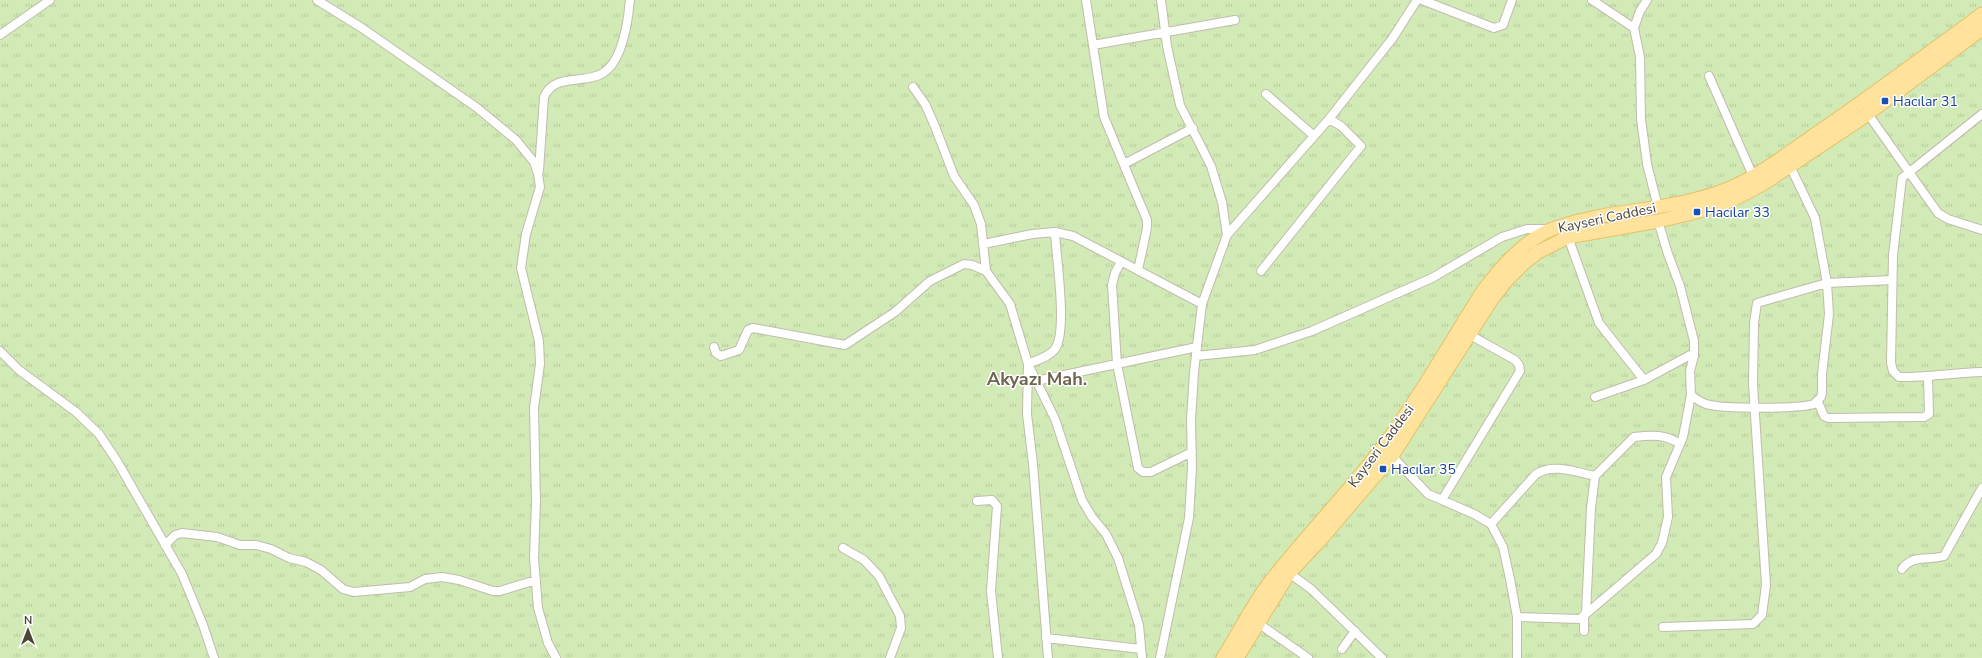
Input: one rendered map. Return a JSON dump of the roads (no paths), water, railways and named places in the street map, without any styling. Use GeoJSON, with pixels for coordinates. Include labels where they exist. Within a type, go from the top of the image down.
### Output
{"type":"FeatureCollection","features":[{"type":"Feature","properties":{"kind":"main road","name":"Kayseri Caddesi"},"geometry":{"type":"LineString","coordinates":[[1223,658],[1266,587],[1310,533],[1364,472],[1412,405],[1483,291],[1496,274],[1522,247],[1554,228],[1580,221],[1698,199],[1739,184],[1867,99],[1982,14]]}},
{"type":"Feature","properties":{"kind":"main road","name":"Kayseri Caddesi"},"geometry":{"type":"LineString","coordinates":[[1237,658],[1289,573],[1322,538],[1392,456],[1507,280],[1538,252],[1568,237],[1658,221],[1733,200],[1763,184],[1868,114],[1982,29]]}},
{"type":"Feature","properties":{"kind":"street"},"geometry":{"type":"LineString","coordinates":[[0,35],[50,0]]}},
{"type":"Feature","properties":{"kind":"street"},"geometry":{"type":"LineString","coordinates":[[317,0],[362,28],[476,107],[516,140],[534,162],[540,187],[526,234],[521,268],[539,341],[540,364],[534,408],[536,580],[538,608],[548,643],[556,658]]}},
{"type":"Feature","properties":{"kind":"street"},"geometry":{"type":"LineString","coordinates":[[538,174],[544,98],[547,92],[555,84],[597,76],[610,68],[625,39],[630,0]]}},
{"type":"Feature","properties":{"kind":"street"},"geometry":{"type":"LineString","coordinates":[[1086,0],[1104,117],[1147,220],[1147,228],[1138,270]]}},
{"type":"Feature","properties":{"kind":"street"},"geometry":{"type":"LineString","coordinates":[[1161,0],[1165,32],[1180,104],[1211,166],[1222,202],[1227,235]]}},
{"type":"Feature","properties":{"kind":"street"},"geometry":{"type":"LineString","coordinates":[[1160,658],[1189,518],[1192,452],[1191,420],[1202,304],[1227,235],[1329,119],[1392,39],[1417,0]]}},
{"type":"Feature","properties":{"kind":"street"},"geometry":{"type":"LineString","coordinates":[[1422,0],[1494,28],[1502,25],[1512,0]]}},
{"type":"Feature","properties":{"kind":"street"},"geometry":{"type":"LineString","coordinates":[[1592,0],[1634,28]]}},
{"type":"Feature","properties":{"kind":"street"},"geometry":{"type":"LineString","coordinates":[[1647,0],[1640,11],[1634,28],[1640,56],[1641,119],[1647,164],[1658,207]]}},
{"type":"Feature","properties":{"kind":"street"},"geometry":{"type":"LineString","coordinates":[[1093,45],[1235,20]]}},
{"type":"Feature","properties":{"kind":"street"},"geometry":{"type":"LineString","coordinates":[[1709,76],[1753,176]]}},
{"type":"Feature","properties":{"kind":"street"},"geometry":{"type":"LineString","coordinates":[[913,87],[925,104],[954,176],[974,205],[981,224],[986,271]]}},
{"type":"Feature","properties":{"kind":"street"},"geometry":{"type":"LineString","coordinates":[[1266,94],[1313,136]]}},
{"type":"Feature","properties":{"kind":"street"},"geometry":{"type":"LineString","coordinates":[[1868,114],[1938,213],[1948,219],[1982,230]]}},
{"type":"Feature","properties":{"kind":"street"},"geometry":{"type":"LineString","coordinates":[[1982,114],[1902,178],[1897,211],[1892,280],[1891,368],[1899,377],[1928,377],[1942,374],[1982,372]]}},
{"type":"Feature","properties":{"kind":"street"},"geometry":{"type":"LineString","coordinates":[[1261,271],[1361,146],[1341,126],[1329,119]]}},
{"type":"Feature","properties":{"kind":"street"},"geometry":{"type":"LineString","coordinates":[[1124,164],[1193,128]]}},
{"type":"Feature","properties":{"kind":"street"},"geometry":{"type":"LineString","coordinates":[[1691,395],[1698,401],[1707,405],[1755,407],[1809,406],[1818,402],[1822,393],[1822,374],[1829,314],[1827,282],[1815,218],[1790,166]]}},
{"type":"Feature","properties":{"kind":"street"},"geometry":{"type":"LineString","coordinates":[[1517,617],[1580,619],[1656,554],[1662,543],[1668,517],[1666,477],[1683,436],[1691,395],[1690,371],[1694,353],[1694,341],[1680,286],[1658,221]]}},
{"type":"Feature","properties":{"kind":"street"},"geometry":{"type":"LineString","coordinates":[[1196,356],[1255,350],[1312,331],[1432,278],[1502,237],[1527,229],[1554,228]]}},
{"type":"Feature","properties":{"kind":"street"},"geometry":{"type":"LineString","coordinates":[[984,244],[1032,234],[1055,232],[1073,236],[1202,304]]}},
{"type":"Feature","properties":{"kind":"street"},"geometry":{"type":"LineString","coordinates":[[1028,364],[1054,351],[1059,338],[1061,316],[1055,232]]}},
{"type":"Feature","properties":{"kind":"street"},"geometry":{"type":"LineString","coordinates":[[1568,237],[1599,323],[1644,380]]}},
{"type":"Feature","properties":{"kind":"street"},"geometry":{"type":"LineString","coordinates":[[1121,262],[1115,273],[1112,285],[1117,364],[1138,468],[1144,472],[1151,472],[1192,452]]}},
{"type":"Feature","properties":{"kind":"street"},"geometry":{"type":"LineString","coordinates":[[714,347],[716,353],[721,356],[739,350],[748,330],[753,328],[845,345],[895,312],[930,281],[964,264],[972,265],[986,271],[1010,304],[1028,364],[1055,419],[1082,500],[1092,517],[1106,534],[1118,558],[1138,625],[1142,654],[1046,638]]}},
{"type":"Feature","properties":{"kind":"street"},"geometry":{"type":"LineString","coordinates":[[1663,627],[1753,624],[1757,622],[1762,615],[1766,584],[1753,384],[1754,323],[1757,303],[1827,282],[1892,280]]}},
{"type":"Feature","properties":{"kind":"street"},"geometry":{"type":"LineString","coordinates":[[1442,500],[1520,371],[1519,365],[1515,360],[1470,335]]}},
{"type":"Feature","properties":{"kind":"street"},"geometry":{"type":"LineString","coordinates":[[1036,381],[1197,347]]}},
{"type":"Feature","properties":{"kind":"street"},"geometry":{"type":"LineString","coordinates":[[0,351],[20,370],[76,412],[99,434],[117,461],[182,574],[203,625],[214,658]]}},
{"type":"Feature","properties":{"kind":"street"},"geometry":{"type":"LineString","coordinates":[[1595,397],[1644,380],[1694,353]]}},
{"type":"Feature","properties":{"kind":"street"},"geometry":{"type":"LineString","coordinates":[[1028,364],[1027,414],[1034,464],[1048,658]]}},
{"type":"Feature","properties":{"kind":"street"},"geometry":{"type":"LineString","coordinates":[[1818,402],[1824,416],[1828,418],[1924,418],[1929,414],[1928,377]]}},
{"type":"Feature","properties":{"kind":"street"},"geometry":{"type":"LineString","coordinates":[[1584,630],[1591,508],[1595,476],[1634,437],[1661,435],[1671,438],[1680,444]]}},
{"type":"Feature","properties":{"kind":"street"},"geometry":{"type":"LineString","coordinates":[[1392,456],[1428,494],[1474,514],[1491,524],[1502,547],[1517,617],[1517,658]]}},
{"type":"Feature","properties":{"kind":"street"},"geometry":{"type":"LineString","coordinates":[[1491,524],[1536,474],[1542,470],[1558,468],[1595,476]]}},
{"type":"Feature","properties":{"kind":"street"},"geometry":{"type":"LineString","coordinates":[[1902,569],[1906,564],[1916,559],[1935,559],[1944,556],[1982,488]]}},
{"type":"Feature","properties":{"kind":"street"},"geometry":{"type":"LineString","coordinates":[[977,501],[992,500],[997,506],[993,540],[991,591],[998,658]]}},
{"type":"Feature","properties":{"kind":"street"},"geometry":{"type":"LineString","coordinates":[[165,545],[175,535],[182,533],[217,537],[240,545],[256,545],[271,549],[289,558],[306,562],[322,570],[343,589],[354,592],[410,587],[425,579],[442,577],[459,580],[493,591],[500,591],[536,580]]}},
{"type":"Feature","properties":{"kind":"street"},"geometry":{"type":"LineString","coordinates":[[843,548],[864,560],[879,576],[900,616],[901,628],[890,658]]}},
{"type":"Feature","properties":{"kind":"street"},"geometry":{"type":"LineString","coordinates":[[1289,573],[1311,589],[1382,658]]}},
{"type":"Feature","properties":{"kind":"street"},"geometry":{"type":"LineString","coordinates":[[1258,623],[1308,658]]}},
{"type":"Feature","properties":{"kind":"street"},"geometry":{"type":"LineString","coordinates":[[1342,649],[1355,631]]}},
{"type":"Feature","properties":{"kind":"place","name":"Hacılar 31"},"geometry":{"type":"Point","coordinates":[1885,101]}},
{"type":"Feature","properties":{"kind":"place","name":"Hacılar 33"},"geometry":{"type":"Point","coordinates":[1697,212]}},
{"type":"Feature","properties":{"kind":"place","name":"Hacılar 35"},"geometry":{"type":"Point","coordinates":[1383,469]}},
{"type":"Feature","properties":{"kind":"district","name":"Akyazı Mah."},"geometry":{"type":"Point","coordinates":[1037,379]}}]}
